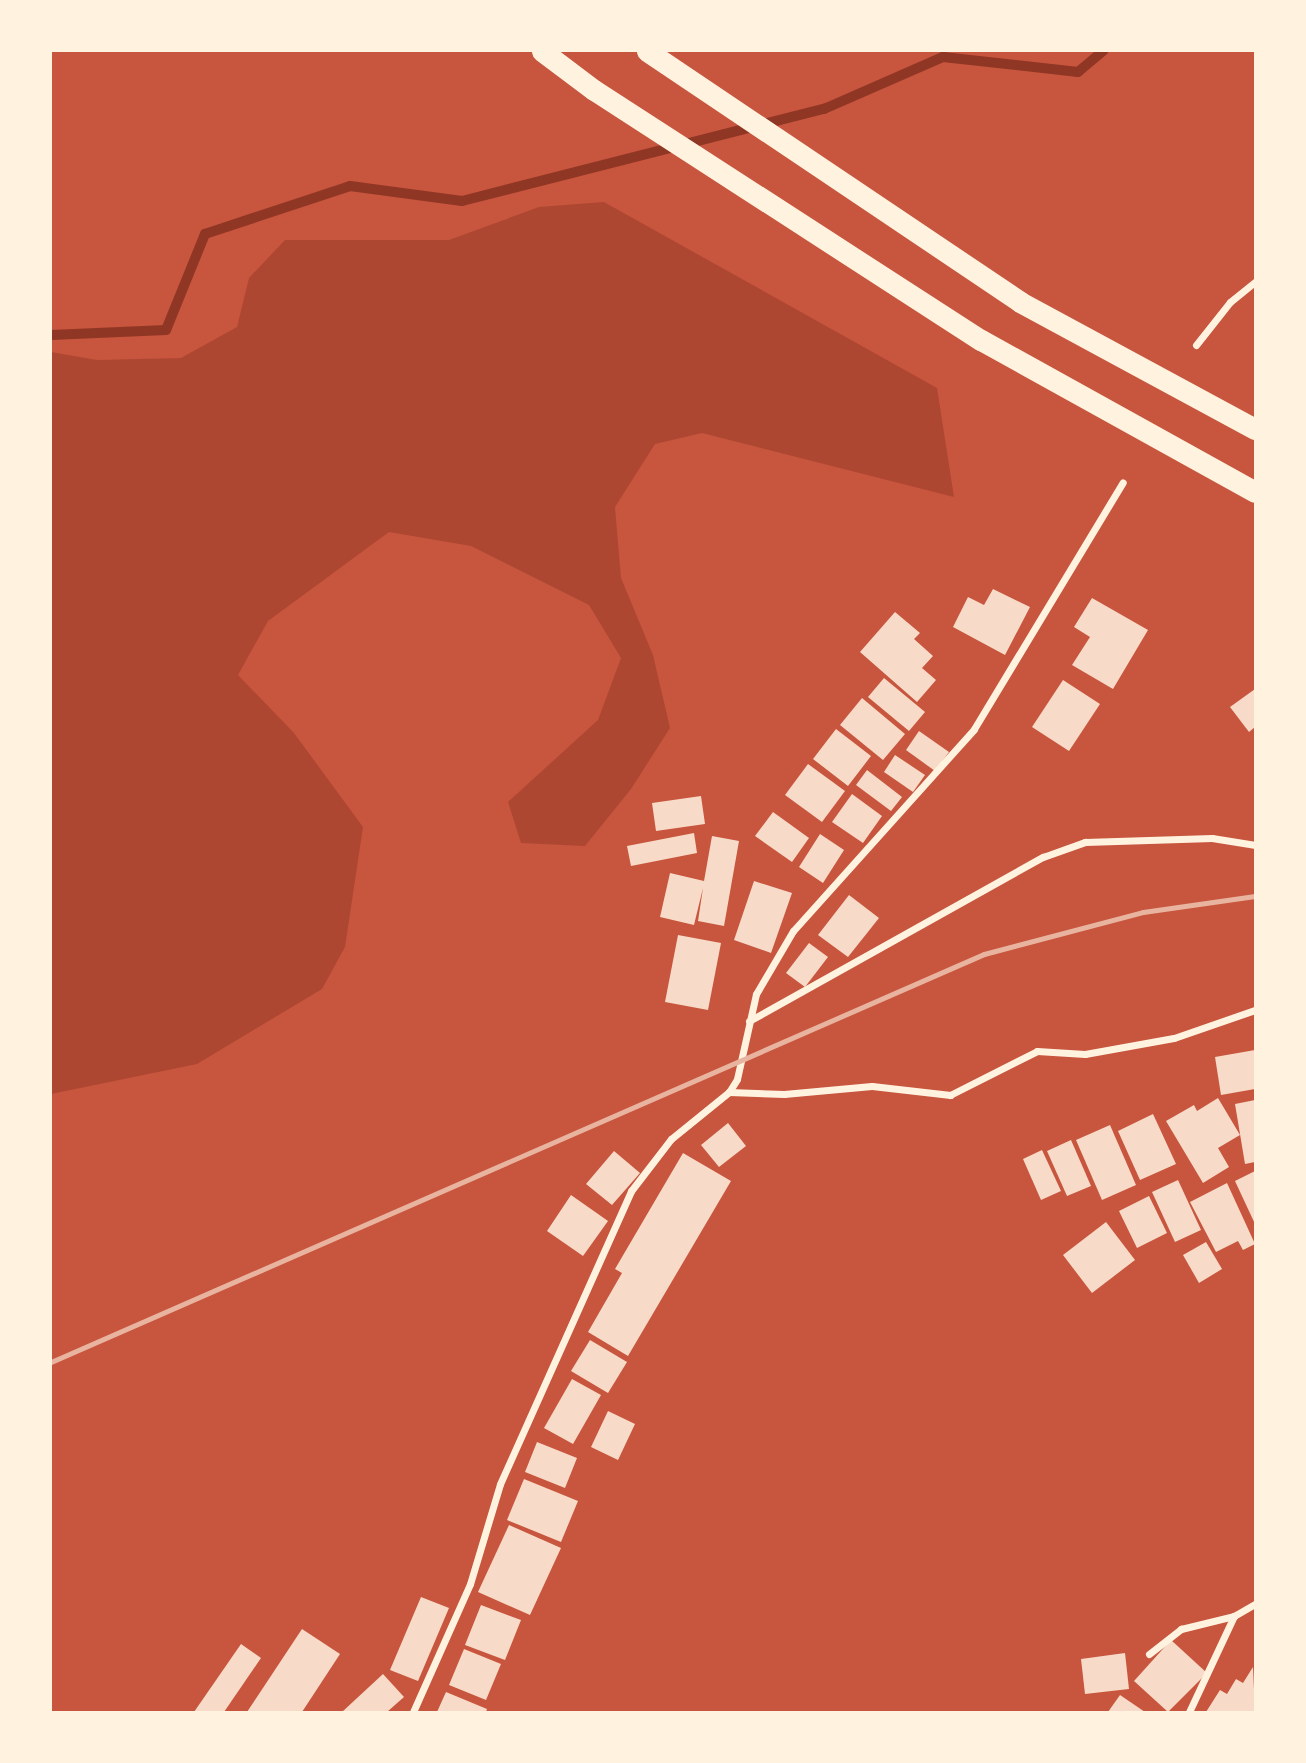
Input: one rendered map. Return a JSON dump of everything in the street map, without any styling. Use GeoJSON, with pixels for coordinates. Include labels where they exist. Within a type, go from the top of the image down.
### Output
{"type":"FeatureCollection","features":[{"type":"Feature","properties":{"kind":"highway"},"geometry":{"type":"LineString","coordinates":[[542,51],[594,90],[981,340],[1255,492]]}},
{"type":"Feature","properties":{"kind":"highway"},"geometry":{"type":"LineString","coordinates":[[647,51],[1020,302],[1255,429]]}},
{"type":"Feature","properties":{"kind":"street"},"geometry":{"type":"LineString","coordinates":[[1196,345],[1230,302],[1255,282]]}},
{"type":"Feature","properties":{"kind":"street"},"geometry":{"type":"LineString","coordinates":[[413,1712],[455,1622],[515,1449],[631,1191],[671,1139],[729,1092],[737,1079],[756,994],[793,931],[974,729],[1123,482]]}},
{"type":"Feature","properties":{"kind":"street"},"geometry":{"type":"LineString","coordinates":[[749,1021],[1044,857],[1085,842],[1212,838],[1255,845]]}},
{"type":"Feature","properties":{"kind":"street"},"geometry":{"type":"LineString","coordinates":[[729,1092],[784,1094],[872,1087],[950,1096],[1037,1051],[1086,1054],[1174,1038],[1255,1010]]}},
{"type":"Feature","properties":{"kind":"street"},"geometry":{"type":"LineString","coordinates":[[1149,1654],[1181,1629],[1234,1616],[1255,1604]]}},
{"type":"Feature","properties":{"kind":"street"},"geometry":{"type":"LineString","coordinates":[[1189,1712],[1234,1616]]}},
{"type":"Feature","properties":{"kind":"shaded area"},"geometry":{"type":"Polygon","coordinates":[[[604,202],[937,388],[954,497],[702,433],[655,444],[615,507],[621,578],[653,655],[670,728],[631,789],[585,846],[521,843],[508,802],[598,720],[621,658],[589,605],[471,546],[389,532],[268,621],[238,675],[294,733],[363,827],[345,947],[322,989],[197,1064],[51,1094],[51,352],[97,360],[181,358],[237,327],[249,278],[285,240],[449,240],[539,207],[604,202]]]}},
{"type":"Feature","properties":{"kind":"building"},"geometry":{"type":"Polygon","coordinates":[[[993,589],[1030,607],[1005,655],[953,627],[968,597],[984,605],[993,589]]]}},
{"type":"Feature","properties":{"kind":"building"},"geometry":{"type":"Polygon","coordinates":[[[1092,598],[1148,630],[1113,689],[1072,665],[1090,637],[1074,627],[1092,598]]]}},
{"type":"Feature","properties":{"kind":"building"},"geometry":{"type":"Polygon","coordinates":[[[895,612],[920,633],[914,639],[933,656],[922,668],[936,680],[917,702],[860,652],[895,612]]]}},
{"type":"Feature","properties":{"kind":"building"},"geometry":{"type":"Polygon","coordinates":[[[884,678],[925,712],[909,731],[868,697],[884,678]]]}},
{"type":"Feature","properties":{"kind":"building"},"geometry":{"type":"Polygon","coordinates":[[[1063,680],[1100,704],[1069,751],[1032,727],[1063,680]]]}},
{"type":"Feature","properties":{"kind":"building"},"geometry":{"type":"Polygon","coordinates":[[[1255,689],[1255,727],[1249,732],[1230,707],[1255,689]]]}},
{"type":"Feature","properties":{"kind":"building"},"geometry":{"type":"Polygon","coordinates":[[[862,698],[905,734],[883,760],[840,725],[862,698]]]}},
{"type":"Feature","properties":{"kind":"building"},"geometry":{"type":"Polygon","coordinates":[[[836,729],[871,756],[848,786],[813,759],[836,729]]]}},
{"type":"Feature","properties":{"kind":"building"},"geometry":{"type":"Polygon","coordinates":[[[919,731],[949,752],[935,771],[906,750],[919,731]]]}},
{"type":"Feature","properties":{"kind":"building"},"geometry":{"type":"Polygon","coordinates":[[[895,755],[925,775],[913,792],[884,772],[895,755]]]}},
{"type":"Feature","properties":{"kind":"building"},"geometry":{"type":"Polygon","coordinates":[[[808,764],[845,791],[822,822],[785,795],[808,764]]]}},
{"type":"Feature","properties":{"kind":"building"},"geometry":{"type":"Polygon","coordinates":[[[867,770],[902,797],[891,811],[856,785],[867,770]]]}},
{"type":"Feature","properties":{"kind":"building"},"geometry":{"type":"Polygon","coordinates":[[[852,794],[882,816],[863,843],[832,822],[852,794]]]}},
{"type":"Feature","properties":{"kind":"building"},"geometry":{"type":"Polygon","coordinates":[[[701,796],[705,824],[656,831],[652,803],[701,796]]]}},
{"type":"Feature","properties":{"kind":"building"},"geometry":{"type":"Polygon","coordinates":[[[773,812],[809,838],[792,862],[755,836],[773,812]]]}},
{"type":"Feature","properties":{"kind":"building"},"geometry":{"type":"Polygon","coordinates":[[[694,833],[697,853],[631,866],[627,846],[694,833]]]}},
{"type":"Feature","properties":{"kind":"building"},"geometry":{"type":"Polygon","coordinates":[[[820,834],[844,850],[823,883],[799,867],[820,834]]]}},
{"type":"Feature","properties":{"kind":"building"},"geometry":{"type":"Polygon","coordinates":[[[712,836],[739,841],[724,926],[698,921],[703,888],[694,925],[660,917],[670,873],[704,881],[712,836]]]}},
{"type":"Feature","properties":{"kind":"building"},"geometry":{"type":"Polygon","coordinates":[[[754,881],[792,893],[771,953],[734,940],[754,881]]]}},
{"type":"Feature","properties":{"kind":"building"},"geometry":{"type":"Polygon","coordinates":[[[849,895],[879,918],[848,957],[818,935],[849,895]]]}},
{"type":"Feature","properties":{"kind":"building"},"geometry":{"type":"Polygon","coordinates":[[[678,935],[721,943],[708,1010],[665,1002],[678,935]]]}},
{"type":"Feature","properties":{"kind":"building"},"geometry":{"type":"Polygon","coordinates":[[[809,943],[828,957],[805,987],[786,973],[809,943]]]}},
{"type":"Feature","properties":{"kind":"building"},"geometry":{"type":"Polygon","coordinates":[[[1255,1050],[1255,1089],[1221,1095],[1215,1057],[1255,1050]]]}},
{"type":"Feature","properties":{"kind":"building"},"geometry":{"type":"Polygon","coordinates":[[[1218,1098],[1240,1135],[1218,1148],[1229,1167],[1203,1183],[1166,1121],[1194,1105],[1197,1111],[1218,1098]]]}},
{"type":"Feature","properties":{"kind":"building"},"geometry":{"type":"Polygon","coordinates":[[[1255,1100],[1255,1162],[1245,1164],[1235,1104],[1255,1100]]]}},
{"type":"Feature","properties":{"kind":"building"},"geometry":{"type":"Polygon","coordinates":[[[1153,1114],[1176,1164],[1140,1180],[1118,1131],[1153,1114]]]}},
{"type":"Feature","properties":{"kind":"building"},"geometry":{"type":"Polygon","coordinates":[[[728,1123],[746,1146],[719,1167],[701,1145],[728,1123]]]}},
{"type":"Feature","properties":{"kind":"building"},"geometry":{"type":"Polygon","coordinates":[[[1110,1125],[1136,1185],[1102,1200],[1076,1140],[1110,1125]]]}},
{"type":"Feature","properties":{"kind":"building"},"geometry":{"type":"Polygon","coordinates":[[[1071,1140],[1091,1186],[1067,1196],[1047,1151],[1071,1140]]]}},
{"type":"Feature","properties":{"kind":"building"},"geometry":{"type":"Polygon","coordinates":[[[1042,1150],[1061,1191],[1041,1200],[1023,1159],[1042,1150]]]}},
{"type":"Feature","properties":{"kind":"building"},"geometry":{"type":"Polygon","coordinates":[[[614,1151],[640,1173],[612,1205],[586,1184],[614,1151]]]}},
{"type":"Feature","properties":{"kind":"building"},"geometry":{"type":"Polygon","coordinates":[[[683,1153],[731,1181],[628,1356],[588,1332],[622,1273],[615,1269],[683,1153]]]}},
{"type":"Feature","properties":{"kind":"building"},"geometry":{"type":"Polygon","coordinates":[[[1255,1171],[1255,1224],[1235,1181],[1255,1171]]]}},
{"type":"Feature","properties":{"kind":"building"},"geometry":{"type":"Polygon","coordinates":[[[1178,1180],[1201,1230],[1175,1242],[1152,1192],[1178,1180]]]}},
{"type":"Feature","properties":{"kind":"building"},"geometry":{"type":"Polygon","coordinates":[[[1227,1183],[1255,1244],[1243,1250],[1238,1241],[1216,1252],[1190,1202],[1227,1183]]]}},
{"type":"Feature","properties":{"kind":"building"},"geometry":{"type":"Polygon","coordinates":[[[571,1195],[608,1221],[583,1256],[547,1231],[571,1195]]]}},
{"type":"Feature","properties":{"kind":"building"},"geometry":{"type":"Polygon","coordinates":[[[1149,1196],[1167,1233],[1137,1248],[1119,1211],[1149,1196]]]}},
{"type":"Feature","properties":{"kind":"building"},"geometry":{"type":"Polygon","coordinates":[[[1106,1222],[1135,1260],[1092,1293],[1063,1255],[1106,1222]]]}},
{"type":"Feature","properties":{"kind":"building"},"geometry":{"type":"Polygon","coordinates":[[[1206,1242],[1222,1269],[1199,1283],[1183,1255],[1206,1242]]]}},
{"type":"Feature","properties":{"kind":"building"},"geometry":{"type":"Polygon","coordinates":[[[590,1340],[627,1362],[608,1393],[571,1371],[590,1340]]]}},
{"type":"Feature","properties":{"kind":"building"},"geometry":{"type":"Polygon","coordinates":[[[572,1379],[601,1395],[573,1444],[544,1428],[572,1379]]]}},
{"type":"Feature","properties":{"kind":"building"},"geometry":{"type":"Polygon","coordinates":[[[608,1411],[635,1424],[618,1460],[591,1447],[608,1411]]]}},
{"type":"Feature","properties":{"kind":"building"},"geometry":{"type":"Polygon","coordinates":[[[537,1442],[577,1458],[565,1488],[525,1472],[537,1442]]]}},
{"type":"Feature","properties":{"kind":"building"},"geometry":{"type":"Polygon","coordinates":[[[524,1479],[578,1501],[561,1542],[507,1520],[524,1479]]]}},
{"type":"Feature","properties":{"kind":"building"},"geometry":{"type":"Polygon","coordinates":[[[509,1525],[561,1548],[530,1615],[478,1592],[509,1525]]]}},
{"type":"Feature","properties":{"kind":"building"},"geometry":{"type":"Polygon","coordinates":[[[421,1597],[449,1608],[418,1681],[390,1670],[421,1597]]]}},
{"type":"Feature","properties":{"kind":"building"},"geometry":{"type":"Polygon","coordinates":[[[481,1605],[521,1620],[505,1660],[465,1645],[481,1605]]]}},
{"type":"Feature","properties":{"kind":"building"},"geometry":{"type":"Polygon","coordinates":[[[302,1629],[340,1654],[302,1712],[247,1712],[302,1629]]]}},
{"type":"Feature","properties":{"kind":"building"},"geometry":{"type":"Polygon","coordinates":[[[1171,1640],[1207,1673],[1168,1712],[1134,1681],[1171,1640]]]}},
{"type":"Feature","properties":{"kind":"building"},"geometry":{"type":"Polygon","coordinates":[[[241,1644],[261,1658],[224,1712],[194,1712],[241,1644]]]}},
{"type":"Feature","properties":{"kind":"building"},"geometry":{"type":"Polygon","coordinates":[[[464,1649],[501,1664],[486,1700],[449,1685],[464,1649]]]}},
{"type":"Feature","properties":{"kind":"building"},"geometry":{"type":"Polygon","coordinates":[[[1125,1653],[1129,1689],[1085,1694],[1081,1659],[1125,1653]]]}},
{"type":"Feature","properties":{"kind":"building"},"geometry":{"type":"Polygon","coordinates":[[[1253,1667],[1255,1712],[1206,1712],[1220,1690],[1227,1694],[1236,1679],[1243,1683],[1253,1667]]]}},
{"type":"Feature","properties":{"kind":"building"},"geometry":{"type":"Polygon","coordinates":[[[383,1674],[404,1697],[387,1712],[342,1712],[383,1674]]]}},
{"type":"Feature","properties":{"kind":"building"},"geometry":{"type":"Polygon","coordinates":[[[446,1692],[487,1709],[486,1712],[437,1712],[446,1692]]]}},
{"type":"Feature","properties":{"kind":"building"},"geometry":{"type":"Polygon","coordinates":[[[1120,1695],[1145,1712],[1108,1712],[1120,1695]]]}},
{"type":"Feature","properties":{"kind":"waterway"},"geometry":{"type":"LineString","coordinates":[[51,335],[166,330],[205,234],[350,186],[462,201],[824,109],[943,57],[1078,72],[1103,51]]}},
{"type":"Feature","properties":{"kind":"railway"},"geometry":{"type":"LineString","coordinates":[[51,1362],[984,954],[1143,912],[1255,896]]}}]}
